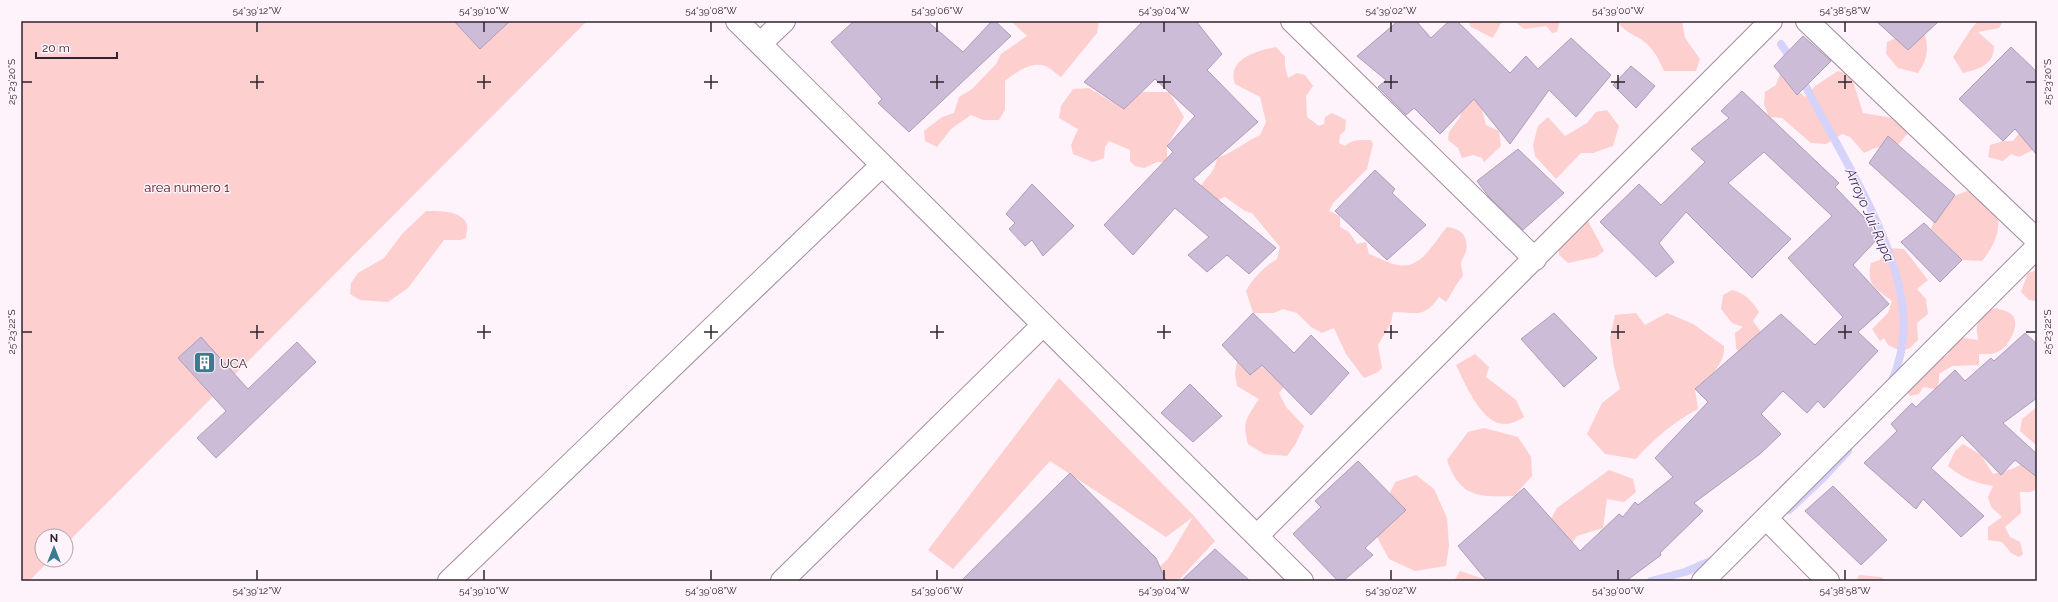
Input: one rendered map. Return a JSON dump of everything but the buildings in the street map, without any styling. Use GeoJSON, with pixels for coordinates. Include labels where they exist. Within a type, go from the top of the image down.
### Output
{"type":"FeatureCollection","features":[{"type":"Feature","properties":{"kind":"street"},"geometry":{"type":"LineString","coordinates":[[737,21],[1302,581]]}},
{"type":"Feature","properties":{"kind":"street"},"geometry":{"type":"LineString","coordinates":[[760,44],[784,21]]}},
{"type":"Feature","properties":{"kind":"street"},"geometry":{"type":"LineString","coordinates":[[1292,21],[1535,259]]}},
{"type":"Feature","properties":{"kind":"street"},"geometry":{"type":"LineString","coordinates":[[1257,536],[1771,21]]}},
{"type":"Feature","properties":{"kind":"street"},"geometry":{"type":"LineString","coordinates":[[1807,21],[2037,240]]}},
{"type":"Feature","properties":{"kind":"street"},"geometry":{"type":"LineString","coordinates":[[449,581],[882,165]]}},
{"type":"Feature","properties":{"kind":"street"},"geometry":{"type":"LineString","coordinates":[[1702,581],[2037,247]]}},
{"type":"Feature","properties":{"kind":"street"},"geometry":{"type":"LineString","coordinates":[[782,581],[1044,325]]}},
{"type":"Feature","properties":{"kind":"street"},"geometry":{"type":"LineString","coordinates":[[1766,518],[1828,581]]}},
{"type":"Feature","properties":{"kind":"green space","name":"area numero 1"},"geometry":{"type":"Polygon","coordinates":[[[21,21],[587,21],[74,536],[74,528],[34,528],[34,568],[42,568],[29,581],[21,581],[21,21]]]}},
{"type":"Feature","properties":{"kind":"green space"},"geometry":{"type":"Polygon","coordinates":[[[1011,21],[1099,21],[1097,33],[1061,77],[1045,66],[1034,65],[1024,68],[1005,81],[1005,110],[999,120],[983,120],[971,115],[951,129],[937,147],[925,141],[924,131],[942,117],[954,113],[959,97],[972,89],[996,64],[1001,54],[1027,36],[1011,21]]]}},
{"type":"Feature","properties":{"kind":"green space"},"geometry":{"type":"Polygon","coordinates":[[[1468,21],[1502,21],[1493,38],[1471,27],[1468,21]]]}},
{"type":"Feature","properties":{"kind":"green space"},"geometry":{"type":"Polygon","coordinates":[[[1514,21],[1560,21],[1557,32],[1552,33],[1546,26],[1524,29],[1514,21]]]}},
{"type":"Feature","properties":{"kind":"green space"},"geometry":{"type":"Polygon","coordinates":[[[1617,21],[1682,21],[1685,38],[1700,59],[1696,71],[1664,71],[1658,58],[1649,46],[1625,30],[1617,21]]]}},
{"type":"Feature","properties":{"kind":"green space"},"geometry":{"type":"Polygon","coordinates":[[[1978,21],[2003,21],[1999,28],[1978,32],[1994,46],[1991,58],[1988,62],[1980,68],[1963,73],[1953,57],[1978,21]]]}},
{"type":"Feature","properties":{"kind":"green space"},"geometry":{"type":"Polygon","coordinates":[[[1907,33],[1925,35],[1927,50],[1923,64],[1918,73],[1898,68],[1886,54],[1887,42],[1907,33]]]}},
{"type":"Feature","properties":{"kind":"green space"},"geometry":{"type":"Polygon","coordinates":[[[1276,47],[1285,57],[1285,66],[1288,78],[1297,73],[1305,75],[1313,86],[1306,96],[1307,117],[1319,126],[1324,124],[1325,117],[1332,113],[1346,120],[1345,131],[1340,135],[1339,143],[1345,146],[1354,141],[1371,140],[1373,144],[1367,169],[1333,203],[1329,211],[1340,216],[1340,227],[1349,232],[1357,244],[1366,242],[1369,254],[1398,265],[1414,263],[1420,259],[1432,247],[1447,227],[1460,231],[1465,237],[1467,246],[1461,263],[1463,276],[1446,302],[1439,297],[1429,309],[1419,313],[1393,312],[1391,323],[1378,345],[1382,368],[1378,372],[1364,378],[1346,354],[1334,328],[1322,333],[1311,327],[1297,313],[1283,309],[1274,313],[1253,313],[1246,291],[1259,273],[1277,259],[1280,247],[1252,213],[1245,211],[1225,197],[1213,202],[1190,217],[1180,212],[1186,204],[1198,195],[1202,184],[1213,170],[1217,158],[1260,135],[1266,122],[1260,97],[1235,84],[1233,75],[1239,62],[1245,58],[1260,51],[1276,47]]]}},
{"type":"Feature","properties":{"kind":"green space"},"geometry":{"type":"Polygon","coordinates":[[[1838,71],[1851,75],[1863,113],[1893,118],[1908,133],[1898,145],[1875,148],[1864,153],[1850,137],[1842,134],[1826,144],[1811,143],[1782,118],[1769,117],[1764,104],[1765,92],[1776,85],[1780,74],[1805,97],[1815,86],[1838,71]]]}},
{"type":"Feature","properties":{"kind":"green space"},"geometry":{"type":"Polygon","coordinates":[[[1089,88],[1124,109],[1142,92],[1169,92],[1184,117],[1167,146],[1167,162],[1157,162],[1144,168],[1135,166],[1130,161],[1130,150],[1109,141],[1105,147],[1104,158],[1093,162],[1073,154],[1071,145],[1078,129],[1059,118],[1061,106],[1073,89],[1089,88]]]}},
{"type":"Feature","properties":{"kind":"green space"},"geometry":{"type":"Polygon","coordinates":[[[1478,95],[1486,125],[1499,131],[1501,146],[1484,162],[1482,158],[1473,155],[1462,158],[1458,148],[1448,140],[1449,132],[1460,117],[1463,101],[1478,95]]]}},
{"type":"Feature","properties":{"kind":"green space"},"geometry":{"type":"Polygon","coordinates":[[[1607,110],[1619,126],[1613,146],[1593,153],[1581,153],[1556,179],[1535,156],[1533,145],[1538,126],[1548,117],[1565,136],[1587,123],[1596,112],[1607,110]]]}},
{"type":"Feature","properties":{"kind":"green space"},"geometry":{"type":"Polygon","coordinates":[[[2028,122],[2037,130],[2033,150],[2019,157],[2011,154],[2003,161],[1988,157],[1990,145],[2003,141],[2013,141],[2028,122]]]}},
{"type":"Feature","properties":{"kind":"green space"},"geometry":{"type":"Polygon","coordinates":[[[1967,191],[1995,202],[1997,211],[1998,226],[1995,240],[1982,261],[1962,260],[1931,229],[1942,201],[1967,191]]]}},
{"type":"Feature","properties":{"kind":"green space"},"geometry":{"type":"Polygon","coordinates":[[[426,211],[449,212],[460,216],[465,220],[467,225],[466,238],[461,240],[444,240],[408,288],[388,302],[360,300],[350,294],[351,283],[358,273],[384,258],[402,234],[426,211]]]}},
{"type":"Feature","properties":{"kind":"green space"},"geometry":{"type":"Polygon","coordinates":[[[1588,221],[1604,251],[1596,257],[1568,263],[1559,255],[1559,240],[1576,223],[1588,221]]]}},
{"type":"Feature","properties":{"kind":"green space"},"geometry":{"type":"Polygon","coordinates":[[[1887,248],[1904,249],[1928,280],[1917,289],[1926,299],[1928,314],[1917,323],[1918,340],[1910,348],[1901,351],[1888,345],[1884,338],[1880,341],[1872,329],[1888,313],[1892,301],[1877,290],[1871,282],[1870,277],[1871,263],[1880,260],[1887,248]]]}},
{"type":"Feature","properties":{"kind":"green space"},"geometry":{"type":"Polygon","coordinates":[[[2037,270],[2037,301],[2029,300],[2021,292],[2028,273],[2037,270]]]}},
{"type":"Feature","properties":{"kind":"green space"},"geometry":{"type":"Polygon","coordinates":[[[1732,290],[1741,293],[1748,298],[1759,312],[1753,321],[1761,332],[1744,361],[1736,348],[1735,333],[1743,327],[1732,323],[1721,309],[1723,295],[1732,290]]]}},
{"type":"Feature","properties":{"kind":"green space"},"geometry":{"type":"Polygon","coordinates":[[[1996,308],[2010,313],[2015,320],[2013,334],[2004,347],[1998,352],[1979,354],[1979,365],[1952,366],[1939,374],[1939,381],[1936,389],[1923,387],[1919,394],[1910,396],[1904,389],[1940,359],[1949,354],[1948,348],[1959,337],[1978,340],[1977,329],[1979,321],[1987,313],[1996,308]]]}},
{"type":"Feature","properties":{"kind":"green space"},"geometry":{"type":"Polygon","coordinates":[[[1636,313],[1645,325],[1667,313],[1693,324],[1724,346],[1724,353],[1719,365],[1711,375],[1695,389],[1698,409],[1665,431],[1636,459],[1605,454],[1587,434],[1602,403],[1620,389],[1614,367],[1610,338],[1615,315],[1636,313]]]}},
{"type":"Feature","properties":{"kind":"green space"},"geometry":{"type":"Polygon","coordinates":[[[1251,349],[1284,387],[1279,393],[1286,407],[1304,426],[1296,443],[1287,456],[1264,454],[1248,444],[1245,430],[1246,420],[1259,399],[1237,386],[1235,374],[1237,361],[1251,349]]]}},
{"type":"Feature","properties":{"kind":"green space"},"geometry":{"type":"Polygon","coordinates":[[[1475,354],[1489,367],[1486,377],[1516,400],[1524,417],[1511,423],[1497,423],[1489,418],[1475,402],[1456,365],[1475,354]]]}},
{"type":"Feature","properties":{"kind":"green space"},"geometry":{"type":"Polygon","coordinates":[[[1059,378],[1194,516],[1215,541],[1178,581],[1144,581],[1168,559],[1193,517],[1166,537],[1050,461],[953,569],[928,550],[1059,378]]]}},
{"type":"Feature","properties":{"kind":"green space"},"geometry":{"type":"Polygon","coordinates":[[[2037,407],[2037,446],[2020,431],[2022,419],[2037,407]]]}},
{"type":"Feature","properties":{"kind":"green space"},"geometry":{"type":"Polygon","coordinates":[[[1484,428],[1518,437],[1531,457],[1532,476],[1514,496],[1491,496],[1472,493],[1458,482],[1452,472],[1447,460],[1468,432],[1484,428]]]}},
{"type":"Feature","properties":{"kind":"green space"},"geometry":{"type":"Polygon","coordinates":[[[1963,444],[1981,455],[1993,474],[2012,469],[2034,458],[2037,446],[2037,489],[2030,492],[2020,492],[2021,513],[2005,527],[2010,537],[2020,542],[2023,554],[2019,557],[2011,553],[2002,542],[1988,540],[1988,527],[2002,517],[1991,507],[1988,497],[1993,486],[1969,479],[1948,466],[1955,451],[1963,444]]]}},
{"type":"Feature","properties":{"kind":"green space"},"geometry":{"type":"Polygon","coordinates":[[[1609,470],[1633,479],[1636,492],[1624,502],[1607,499],[1603,528],[1577,536],[1558,563],[1544,531],[1557,508],[1609,470]]]}},
{"type":"Feature","properties":{"kind":"green space"},"geometry":{"type":"Polygon","coordinates":[[[1416,475],[1434,489],[1447,518],[1449,546],[1446,566],[1415,571],[1389,559],[1377,537],[1376,522],[1395,482],[1416,475]]]}},
{"type":"Feature","properties":{"kind":"green space"},"geometry":{"type":"Polygon","coordinates":[[[1460,571],[1487,580],[1487,581],[1454,581],[1460,571]]]}},
{"type":"Feature","properties":{"kind":"green space"},"geometry":{"type":"Polygon","coordinates":[[[1859,575],[1881,577],[1887,581],[1856,581],[1859,575]]]}},
{"type":"Feature","properties":{"kind":"waterway","name":"Arroyo Jui-Rupa"},"geometry":{"type":"LineString","coordinates":[[1781,44],[1793,62]]}},
{"type":"Feature","properties":{"kind":"waterway","name":"Arroyo Jui-Rupa"},"geometry":{"type":"LineString","coordinates":[[1801,77],[1847,162],[1877,222],[1889,253],[1898,283],[1903,312],[1903,339],[1900,357],[1891,383]]}},
{"type":"Feature","properties":{"kind":"waterway","name":"Arroyo Jui-Rupa"},"geometry":{"type":"LineString","coordinates":[[1789,510],[1823,478],[1848,451]]}},
{"type":"Feature","properties":{"kind":"waterway","name":"Arroyo Jui-Rupa"},"geometry":{"type":"LineString","coordinates":[[1651,581],[1685,572],[1713,560]]}},
{"type":"Feature","properties":{"kind":"place","name":"UCA"},"geometry":{"type":"Point","coordinates":[204,363]}}]}
